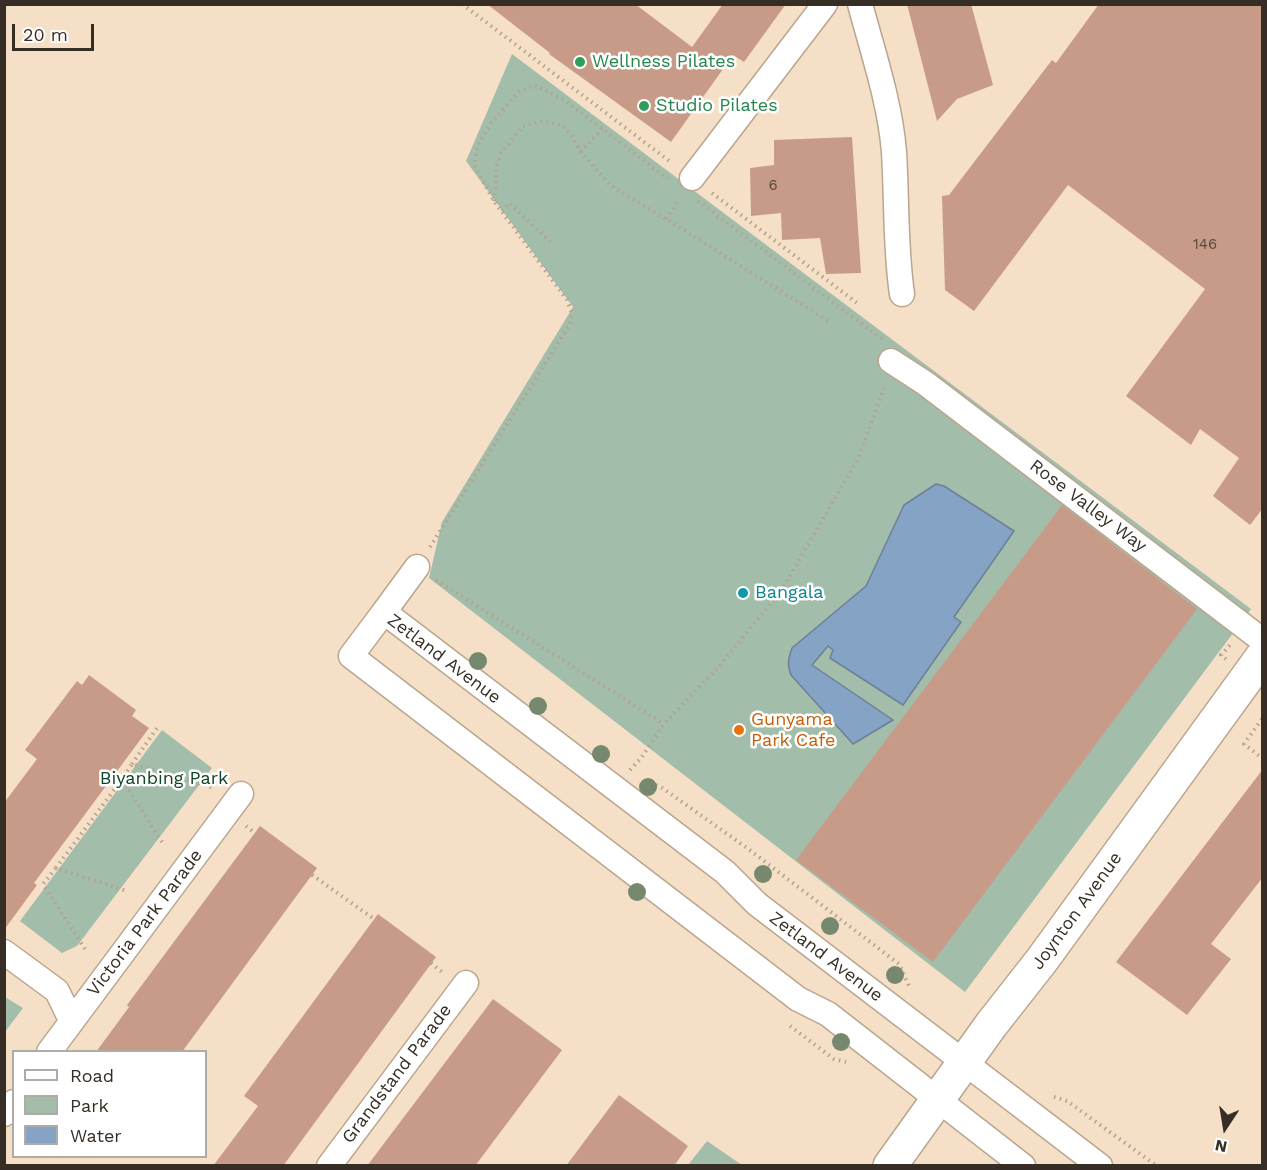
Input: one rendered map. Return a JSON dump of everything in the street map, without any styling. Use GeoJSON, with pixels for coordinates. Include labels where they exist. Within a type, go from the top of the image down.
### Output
{"type":"FeatureCollection","features":[{"type":"Feature","properties":{"kind":"street"},"geometry":{"type":"LineString","coordinates":[[687,188],[825,4]]}},
{"type":"Feature","properties":{"kind":"street"},"geometry":{"type":"LineString","coordinates":[[860,4],[889,118],[894,151],[902,294]]}},
{"type":"Feature","properties":{"kind":"street","name":"Rose Valley Way"},"geometry":{"type":"LineString","coordinates":[[891,361],[912,373],[1263,640]]}},
{"type":"Feature","properties":{"kind":"street"},"geometry":{"type":"LineString","coordinates":[[384,612],[417,567]]}},
{"type":"Feature","properties":{"kind":"street","name":"Zetland Avenue"},"geometry":{"type":"LineString","coordinates":[[1023,1166],[828,1014],[798,999],[351,656],[384,612],[725,872],[757,904],[1100,1166]]}},
{"type":"Feature","properties":{"kind":"street","name":"Joynton Avenue"},"geometry":{"type":"LineString","coordinates":[[890,1166],[991,1025],[1042,960],[1263,657]]}},
{"type":"Feature","properties":{"kind":"street","name":"Victoria Park Parade"},"geometry":{"type":"LineString","coordinates":[[50,1050],[241,795]]}},
{"type":"Feature","properties":{"kind":"street"},"geometry":{"type":"LineString","coordinates":[[4,952],[57,991],[71,1020]]}},
{"type":"Feature","properties":{"kind":"street","name":"Grandstand Parade"},"geometry":{"type":"LineString","coordinates":[[329,1166],[466,983]]}},
{"type":"Feature","properties":{"kind":"path"},"geometry":{"type":"LineString","coordinates":[[462,4],[687,188],[879,336],[889,347],[891,361],[884,389],[858,459],[782,591],[722,664],[664,724],[641,758],[615,789]]}},
{"type":"Feature","properties":{"kind":"path"},"geometry":{"type":"LineString","coordinates":[[664,724],[417,567],[570,324],[572,312],[567,300],[494,201],[474,165],[478,145],[491,123],[519,92],[535,85],[566,101],[687,188],[856,303]]}},
{"type":"Feature","properties":{"kind":"path"},"geometry":{"type":"LineString","coordinates":[[494,201],[496,168],[501,153],[523,126],[543,121],[562,125],[572,136],[581,152],[610,185],[828,321]]}},
{"type":"Feature","properties":{"kind":"path"},"geometry":{"type":"LineString","coordinates":[[581,152],[603,128]]}},
{"type":"Feature","properties":{"kind":"path"},"geometry":{"type":"LineString","coordinates":[[666,219],[687,188]]}},
{"type":"Feature","properties":{"kind":"path"},"geometry":{"type":"LineString","coordinates":[[502,211],[509,204],[553,244]]}},
{"type":"Feature","properties":{"kind":"path"},"geometry":{"type":"LineString","coordinates":[[1263,719],[1244,744],[1263,758]]}},
{"type":"Feature","properties":{"kind":"path"},"geometry":{"type":"LineString","coordinates":[[84,949],[43,884],[122,779],[157,728]]}},
{"type":"Feature","properties":{"kind":"path"},"geometry":{"type":"LineString","coordinates":[[132,764],[210,786]]}},
{"type":"Feature","properties":{"kind":"path"},"geometry":{"type":"LineString","coordinates":[[122,779],[162,842]]}},
{"type":"Feature","properties":{"kind":"path"},"geometry":{"type":"LineString","coordinates":[[56,868],[127,891]]}},
{"type":"Feature","properties":{"kind":"path"},"geometry":{"type":"LineString","coordinates":[[312,875],[374,919]]}},
{"type":"Feature","properties":{"kind":"green space"},"geometry":{"type":"Polygon","coordinates":[[[512,54],[1251,609],[965,992],[429,578],[442,522],[573,307],[466,161],[512,54]]]}},
{"type":"Feature","properties":{"kind":"green space","name":"Biyanbing Park"},"geometry":{"type":"Polygon","coordinates":[[[162,730],[212,768],[77,946],[62,953],[20,921],[162,730]]]}},
{"type":"Feature","properties":{"kind":"green space"},"geometry":{"type":"Polygon","coordinates":[[[5,997],[23,1008],[5,1032],[5,997]]]}},
{"type":"Feature","properties":{"kind":"green space"},"geometry":{"type":"Polygon","coordinates":[[[707,1141],[742,1165],[688,1165],[707,1141]]]}},
{"type":"Feature","properties":{"kind":"water"},"geometry":{"type":"Polygon","coordinates":[[[936,484],[944,486],[1014,531],[954,617],[961,622],[903,705],[830,658],[833,650],[828,646],[812,665],[893,720],[853,744],[791,675],[789,659],[792,648],[866,586],[904,505],[936,484]]]}},
{"type":"Feature","properties":{"kind":"building"},"geometry":{"type":"Polygon","coordinates":[[[487,4],[635,4],[692,47],[723,4],[786,4],[744,62],[733,55],[671,142],[549,54],[487,4]]]}},
{"type":"Feature","properties":{"kind":"building"},"geometry":{"type":"Polygon","coordinates":[[[907,4],[971,4],[993,85],[957,99],[937,121],[907,4]]]}},
{"type":"Feature","properties":{"kind":"building"},"geometry":{"type":"Polygon","coordinates":[[[1099,4],[1263,4],[1263,508],[1250,525],[1213,496],[1239,458],[1200,429],[1191,445],[1126,396],[1205,289],[1068,185],[974,311],[945,290],[942,196],[949,195],[1052,60],[1056,63],[1099,4]]]}},
{"type":"Feature","properties":{"kind":"building"},"geometry":{"type":"Polygon","coordinates":[[[852,137],[861,273],[826,274],[820,238],[782,240],[781,213],[751,216],[750,168],[774,165],[774,140],[852,137]]]}},
{"type":"Feature","properties":{"kind":"building"},"geometry":{"type":"Polygon","coordinates":[[[1062,505],[1197,609],[933,962],[796,860],[1062,505]]]}},
{"type":"Feature","properties":{"kind":"building"},"geometry":{"type":"Polygon","coordinates":[[[89,675],[136,710],[132,716],[149,728],[34,883],[37,885],[4,930],[4,803],[37,759],[25,750],[77,681],[82,685],[89,675]]]}},
{"type":"Feature","properties":{"kind":"building"},"geometry":{"type":"Polygon","coordinates":[[[1263,769],[1263,877],[1211,944],[1231,959],[1187,1015],[1116,962],[1263,769]]]}},
{"type":"Feature","properties":{"kind":"building"},"geometry":{"type":"Polygon","coordinates":[[[260,826],[317,868],[183,1050],[97,1050],[129,1007],[127,1005],[260,826]]]}},
{"type":"Feature","properties":{"kind":"building"},"geometry":{"type":"Polygon","coordinates":[[[378,914],[436,957],[283,1166],[213,1166],[258,1106],[244,1096],[378,914]]]}},
{"type":"Feature","properties":{"kind":"building"},"geometry":{"type":"Polygon","coordinates":[[[493,999],[562,1050],[475,1166],[367,1166],[493,999]]]}},
{"type":"Feature","properties":{"kind":"building"},"geometry":{"type":"Polygon","coordinates":[[[619,1095],[688,1146],[674,1166],[566,1166],[619,1095]]]}},
{"type":"Feature","properties":{"kind":"place","name":"Wellness Pilates"},"geometry":{"type":"Point","coordinates":[580,62]}},
{"type":"Feature","properties":{"kind":"place","name":"Studio Pilates"},"geometry":{"type":"Point","coordinates":[644,106]}},
{"type":"Feature","properties":{"kind":"place","name":"Bangala"},"geometry":{"type":"Point","coordinates":[743,593]}},
{"type":"Feature","properties":{"kind":"place","name":"Gunyama Park Cafe"},"geometry":{"type":"Point","coordinates":[739,730]}}]}
